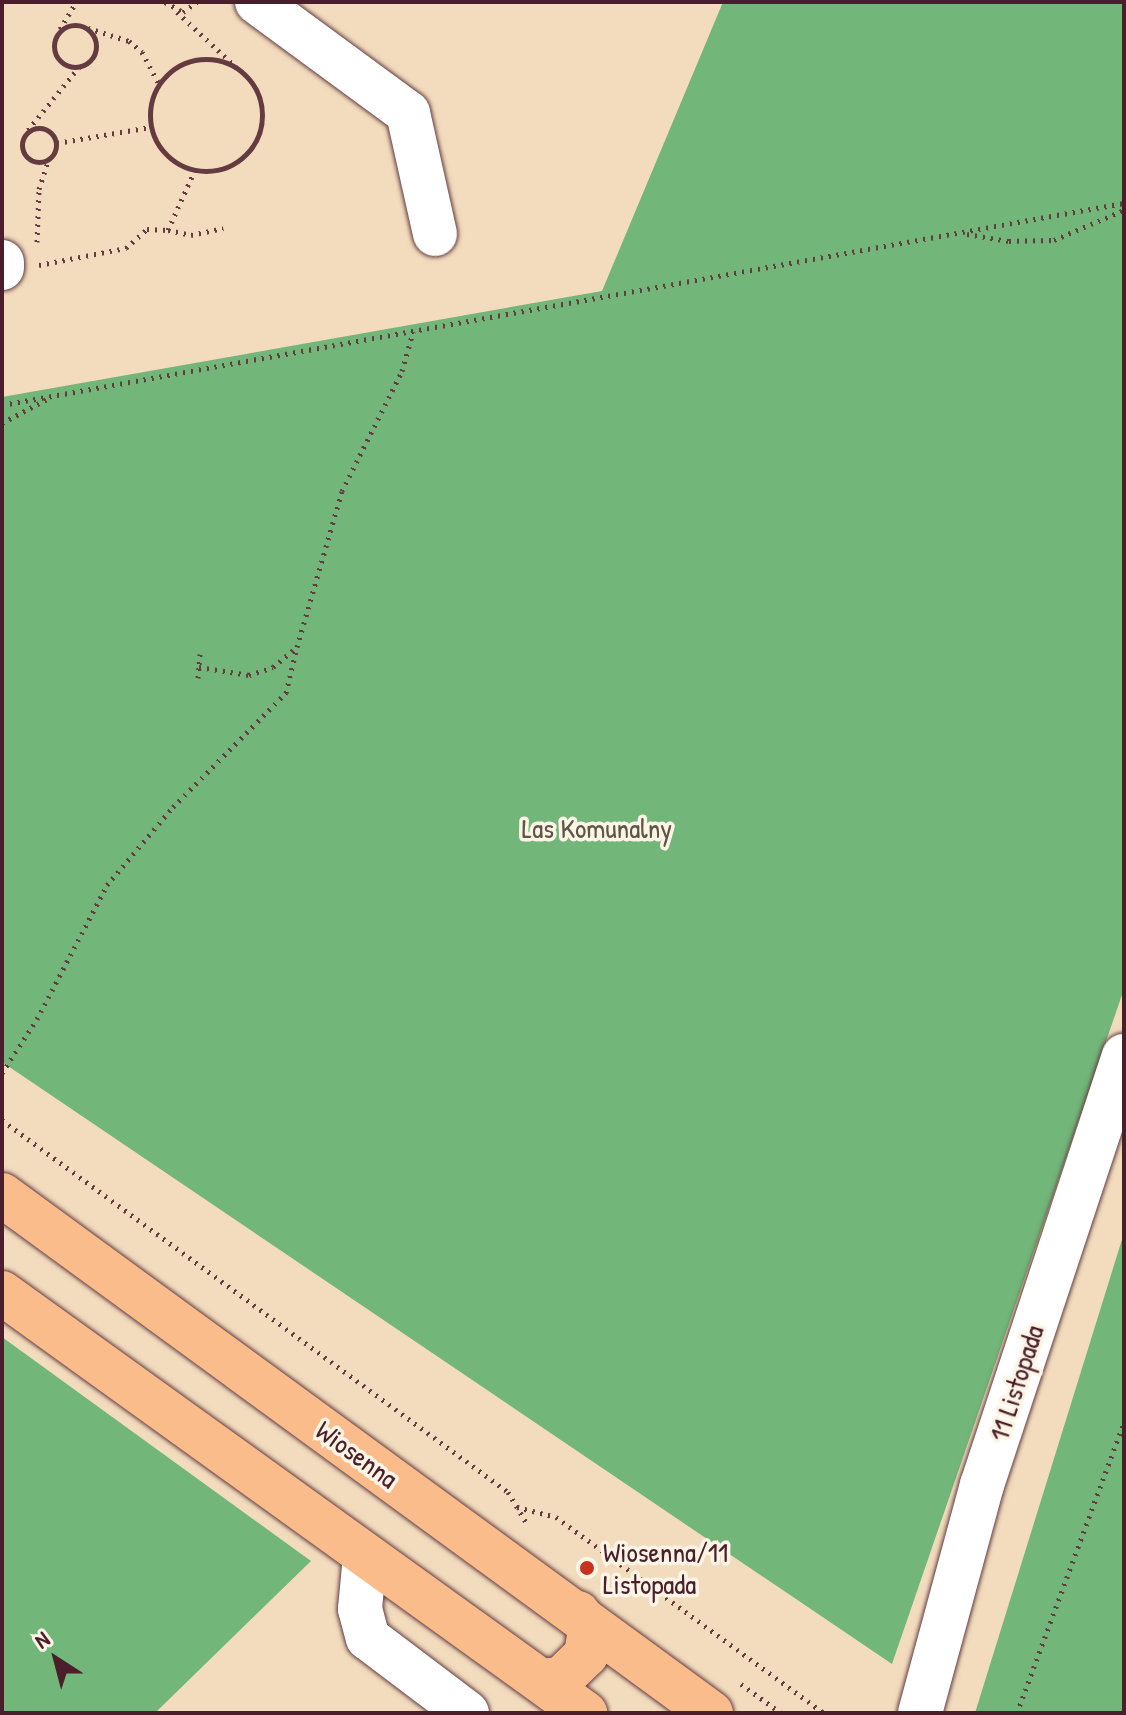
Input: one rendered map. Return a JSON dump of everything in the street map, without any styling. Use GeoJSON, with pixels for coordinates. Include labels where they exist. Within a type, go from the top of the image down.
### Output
{"type":"FeatureCollection","features":[{"type":"Feature","properties":{"kind":"main road","name":"Wiosenna"},"geometry":{"type":"LineString","coordinates":[[2,1195],[711,1713]]}},
{"type":"Feature","properties":{"kind":"main road"},"geometry":{"type":"LineString","coordinates":[[2,1293],[585,1713]]}},
{"type":"Feature","properties":{"kind":"main road"},"geometry":{"type":"LineString","coordinates":[[541,1681],[561,1679],[586,1655],[590,1629],[578,1613]]}},
{"type":"Feature","properties":{"kind":"street"},"geometry":{"type":"LineString","coordinates":[[257,2],[408,113],[435,234]]}},
{"type":"Feature","properties":{"kind":"street","name":"11 Listopada"},"geometry":{"type":"LineString","coordinates":[[920,1713],[982,1485],[1116,1102],[1124,1056]]}},
{"type":"Feature","properties":{"kind":"street"},"geometry":{"type":"LineString","coordinates":[[365,1556],[360,1609],[368,1638],[467,1713]]}},
{"type":"Feature","properties":{"kind":"path"},"geometry":{"type":"LineString","coordinates":[[76,2],[58,34],[57,58],[79,67]]}},
{"type":"Feature","properties":{"kind":"path"},"geometry":{"type":"LineString","coordinates":[[165,2],[237,68],[252,84],[261,104],[261,126],[253,146],[237,162],[217,170],[195,170],[175,162],[159,147],[151,127],[150,104],[159,84],[174,68],[195,60],[217,60],[237,68]]}},
{"type":"Feature","properties":{"kind":"path"},"geometry":{"type":"LineString","coordinates":[[177,12],[190,10],[197,2]]}},
{"type":"Feature","properties":{"kind":"path"},"geometry":{"type":"LineString","coordinates":[[58,34],[71,25],[129,41],[142,52],[159,84]]}},
{"type":"Feature","properties":{"kind":"path"},"geometry":{"type":"LineString","coordinates":[[48,160],[35,162],[24,154],[25,135],[79,67],[97,50],[87,28]]}},
{"type":"Feature","properties":{"kind":"path"},"geometry":{"type":"LineString","coordinates":[[57,143],[151,127]]}},
{"type":"Feature","properties":{"kind":"path"},"geometry":{"type":"LineString","coordinates":[[25,135],[44,129],[57,143]]}},
{"type":"Feature","properties":{"kind":"path"},"geometry":{"type":"LineString","coordinates":[[57,143],[48,160],[17,266],[126,248],[147,229],[191,235],[223,228]]}},
{"type":"Feature","properties":{"kind":"path"},"geometry":{"type":"LineString","coordinates":[[168,230],[195,170]]}},
{"type":"Feature","properties":{"kind":"path"},"geometry":{"type":"LineString","coordinates":[[2,405],[962,234],[1081,207],[1124,203]]}},
{"type":"Feature","properties":{"kind":"path"},"geometry":{"type":"LineString","coordinates":[[962,234],[1009,241],[1054,240],[1124,210]]}},
{"type":"Feature","properties":{"kind":"path"},"geometry":{"type":"LineString","coordinates":[[2,1073],[37,1019],[107,885],[173,807],[286,693],[342,491],[402,371],[413,332]]}},
{"type":"Feature","properties":{"kind":"path"},"geometry":{"type":"LineString","coordinates":[[2,423],[51,396]]}},
{"type":"Feature","properties":{"kind":"path"},"geometry":{"type":"LineString","coordinates":[[199,667],[249,675],[273,667],[297,647]]}},
{"type":"Feature","properties":{"kind":"path"},"geometry":{"type":"LineString","coordinates":[[198,678],[200,654]]}},
{"type":"Feature","properties":{"kind":"path"},"geometry":{"type":"LineString","coordinates":[[2,1120],[508,1492],[516,1507],[556,1517],[821,1712]]}},
{"type":"Feature","properties":{"kind":"path"},"geometry":{"type":"LineString","coordinates":[[1017,1713],[1124,1422]]}},
{"type":"Feature","properties":{"kind":"green space","name":"Las Komunalny"},"geometry":{"type":"Polygon","coordinates":[[[723,2],[1124,2],[1124,989],[892,1664],[2,1062],[2,397],[602,291],[723,2]]]}},
{"type":"Feature","properties":{"kind":"green space"},"geometry":{"type":"Polygon","coordinates":[[[1124,1233],[1124,1713],[975,1713],[1124,1233]]]}},
{"type":"Feature","properties":{"kind":"green space"},"geometry":{"type":"Polygon","coordinates":[[[2,1337],[311,1561],[155,1713],[2,1713],[2,1337]]]}},
{"type":"Feature","properties":{"kind":"place","name":"Wiosenna/11 Listopada"},"geometry":{"type":"Point","coordinates":[587,1568]}}]}
